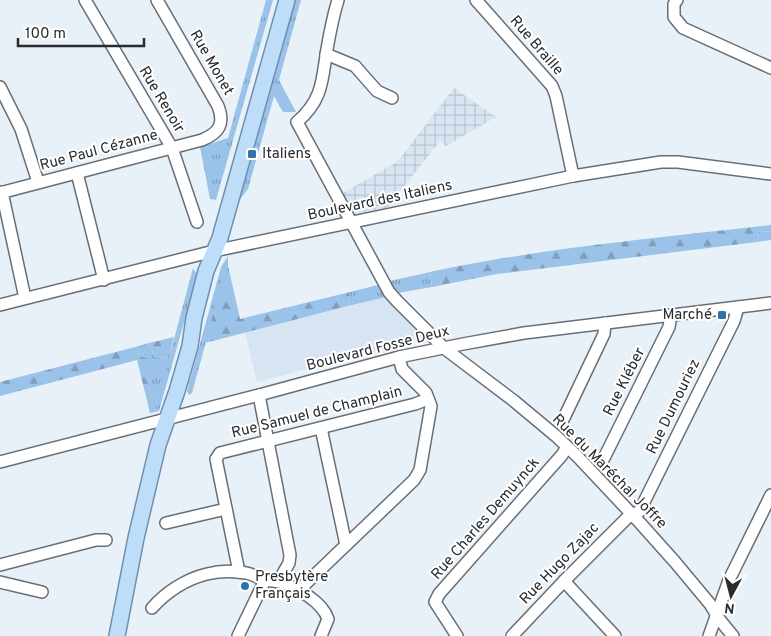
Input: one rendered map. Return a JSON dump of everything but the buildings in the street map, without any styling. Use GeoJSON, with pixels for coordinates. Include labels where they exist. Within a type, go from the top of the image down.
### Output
{"type":"FeatureCollection","features":[{"type":"Feature","properties":{"kind":"main road"},"geometry":{"type":"LineString","coordinates":[[248,134],[252,98],[278,0]]}},
{"type":"Feature","properties":{"kind":"main road"},"geometry":{"type":"LineString","coordinates":[[117,636],[136,538],[158,445],[190,346],[194,318],[206,271],[220,238],[287,0]]}},
{"type":"Feature","properties":{"kind":"street","name":"Rue Renoir"},"geometry":{"type":"LineString","coordinates":[[85,0],[172,148],[196,222]]}},
{"type":"Feature","properties":{"kind":"street","name":"Rue Monet"},"geometry":{"type":"LineString","coordinates":[[157,0],[222,116]]}},
{"type":"Feature","properties":{"kind":"street"},"geometry":{"type":"LineString","coordinates":[[338,0],[331,24],[326,54],[355,66],[377,91],[392,98]]}},
{"type":"Feature","properties":{"kind":"street","name":"Rue Braille"},"geometry":{"type":"LineString","coordinates":[[476,0],[552,86],[556,96],[573,176]]}},
{"type":"Feature","properties":{"kind":"street"},"geometry":{"type":"LineString","coordinates":[[677,0],[674,4],[674,17],[683,28],[771,68]]}},
{"type":"Feature","properties":{"kind":"street","name":"Rue du Maréchal Joffre"},"geometry":{"type":"LineString","coordinates":[[326,54],[324,79],[318,96],[312,108],[297,122],[389,292],[444,348],[514,401],[556,436],[598,477],[675,562],[710,604],[732,636]]}},
{"type":"Feature","properties":{"kind":"street"},"geometry":{"type":"LineString","coordinates":[[0,87],[22,129],[38,182]]}},
{"type":"Feature","properties":{"kind":"street","name":"Rue Paul Cézanne"},"geometry":{"type":"LineString","coordinates":[[1,192],[202,140],[212,136],[219,128],[222,116]]}},
{"type":"Feature","properties":{"kind":"street","name":"Boulevard des Italiens"},"geometry":{"type":"LineString","coordinates":[[0,305],[214,251],[573,176],[661,162],[678,162],[771,174]]}},
{"type":"Feature","properties":{"kind":"street"},"geometry":{"type":"LineString","coordinates":[[77,173],[104,280]]}},
{"type":"Feature","properties":{"kind":"street"},"geometry":{"type":"LineString","coordinates":[[1,192],[26,298]]}},
{"type":"Feature","properties":{"kind":"street","name":"Boulevard Fosse Deux"},"geometry":{"type":"LineString","coordinates":[[0,462],[399,358],[444,348],[524,333],[771,303]]}},
{"type":"Feature","properties":{"kind":"street","name":"Rue Dumouriez"},"geometry":{"type":"LineString","coordinates":[[631,514],[639,512],[734,321],[738,307]]}},
{"type":"Feature","properties":{"kind":"street","name":"Rue Kléber"},"geometry":{"type":"LineString","coordinates":[[603,460],[669,327],[670,315]]}},
{"type":"Feature","properties":{"kind":"street"},"geometry":{"type":"LineString","coordinates":[[562,422],[604,334],[605,323]]}},
{"type":"Feature","properties":{"kind":"street"},"geometry":{"type":"LineString","coordinates":[[299,590],[414,480],[420,470],[431,406],[426,393],[402,369],[399,358]]}},
{"type":"Feature","properties":{"kind":"street"},"geometry":{"type":"LineString","coordinates":[[259,395],[290,555],[278,582]]}},
{"type":"Feature","properties":{"kind":"street","name":"Rue Samuel de Champlain"},"geometry":{"type":"LineString","coordinates":[[226,509],[216,459],[220,453],[415,404],[428,399]]}},
{"type":"Feature","properties":{"kind":"street"},"geometry":{"type":"LineString","coordinates":[[321,428],[346,545]]}},
{"type":"Feature","properties":{"kind":"street","name":"Rue Charles Demuynck"},"geometry":{"type":"LineString","coordinates":[[457,636],[435,602],[439,594],[556,462],[567,447]]}},
{"type":"Feature","properties":{"kind":"street"},"geometry":{"type":"LineString","coordinates":[[709,636],[729,580],[771,496]]}},
{"type":"Feature","properties":{"kind":"street"},"geometry":{"type":"LineString","coordinates":[[166,523],[226,509],[239,572]]}},
{"type":"Feature","properties":{"kind":"street","name":"Rue Hugo Zajac"},"geometry":{"type":"LineString","coordinates":[[519,634],[564,581],[631,514]]}},
{"type":"Feature","properties":{"kind":"street"},"geometry":{"type":"LineString","coordinates":[[0,565],[96,540],[106,540]]}},
{"type":"Feature","properties":{"kind":"street"},"geometry":{"type":"LineString","coordinates":[[152,608],[162,597],[196,578],[214,573],[248,573],[299,590],[320,606],[328,621],[321,636]]}},
{"type":"Feature","properties":{"kind":"street"},"geometry":{"type":"LineString","coordinates":[[238,636],[265,580]]}},
{"type":"Feature","properties":{"kind":"street"},"geometry":{"type":"LineString","coordinates":[[564,581],[615,636]]}},
{"type":"Feature","properties":{"kind":"street"},"geometry":{"type":"LineString","coordinates":[[0,582],[42,592]]}},
{"type":"Feature","properties":{"kind":"shaded area"},"geometry":{"type":"Polygon","coordinates":[[[454,88],[496,117],[446,146],[440,141],[387,208],[356,214],[343,193],[397,162],[454,88]]]}},
{"type":"Feature","properties":{"kind":"shaded area"},"geometry":{"type":"Polygon","coordinates":[[[386,297],[425,338],[257,382],[245,332],[386,297]]]}},
{"type":"Feature","properties":{"kind":"green space"},"geometry":{"type":"Polygon","coordinates":[[[266,0],[273,0],[216,200],[210,199],[200,147],[228,138],[266,0]]]}},
{"type":"Feature","properties":{"kind":"green space"},"geometry":{"type":"Polygon","coordinates":[[[292,0],[301,0],[279,80],[296,112],[283,112],[274,96],[248,189],[234,207],[292,0]]]}},
{"type":"Feature","properties":{"kind":"green space"},"geometry":{"type":"Polygon","coordinates":[[[771,225],[771,231],[759,232],[757,242],[497,274],[432,287],[430,272],[514,256],[600,244],[771,225]]]}},
{"type":"Feature","properties":{"kind":"green space"},"geometry":{"type":"Polygon","coordinates":[[[771,231],[771,240],[757,242],[759,232],[771,231]]]}},
{"type":"Feature","properties":{"kind":"green space"},"geometry":{"type":"Polygon","coordinates":[[[228,256],[232,283],[221,287],[192,393],[189,395],[187,391],[221,267],[228,256]]]}},
{"type":"Feature","properties":{"kind":"green space"},"geometry":{"type":"Polygon","coordinates":[[[193,268],[197,275],[196,280],[159,411],[155,412],[157,402],[151,395],[141,357],[135,347],[149,343],[155,357],[169,358],[193,268]]]}},
{"type":"Feature","properties":{"kind":"green space"},"geometry":{"type":"Polygon","coordinates":[[[430,272],[432,287],[398,293],[390,281],[430,272]]]}},
{"type":"Feature","properties":{"kind":"green space"},"geometry":{"type":"Polygon","coordinates":[[[232,283],[240,319],[350,292],[348,306],[205,343],[221,286],[232,283]]]}},
{"type":"Feature","properties":{"kind":"green space"},"geometry":{"type":"Polygon","coordinates":[[[378,285],[386,297],[348,306],[350,292],[378,285]]]}},
{"type":"Feature","properties":{"kind":"green space"},"geometry":{"type":"Polygon","coordinates":[[[174,337],[169,358],[155,357],[149,343],[174,337]]]}},
{"type":"Feature","properties":{"kind":"green space"},"geometry":{"type":"Polygon","coordinates":[[[135,347],[141,357],[147,358],[151,362],[151,395],[157,402],[155,412],[150,413],[137,360],[0,396],[0,382],[135,347]]]}},
{"type":"Feature","properties":{"kind":"place","name":"Italiens"},"geometry":{"type":"Point","coordinates":[252,154]}},
{"type":"Feature","properties":{"kind":"place","name":"Marché"},"geometry":{"type":"Point","coordinates":[722,315]}},
{"type":"Feature","properties":{"kind":"place","name":"Presbytère Français"},"geometry":{"type":"Point","coordinates":[245,586]}}]}
